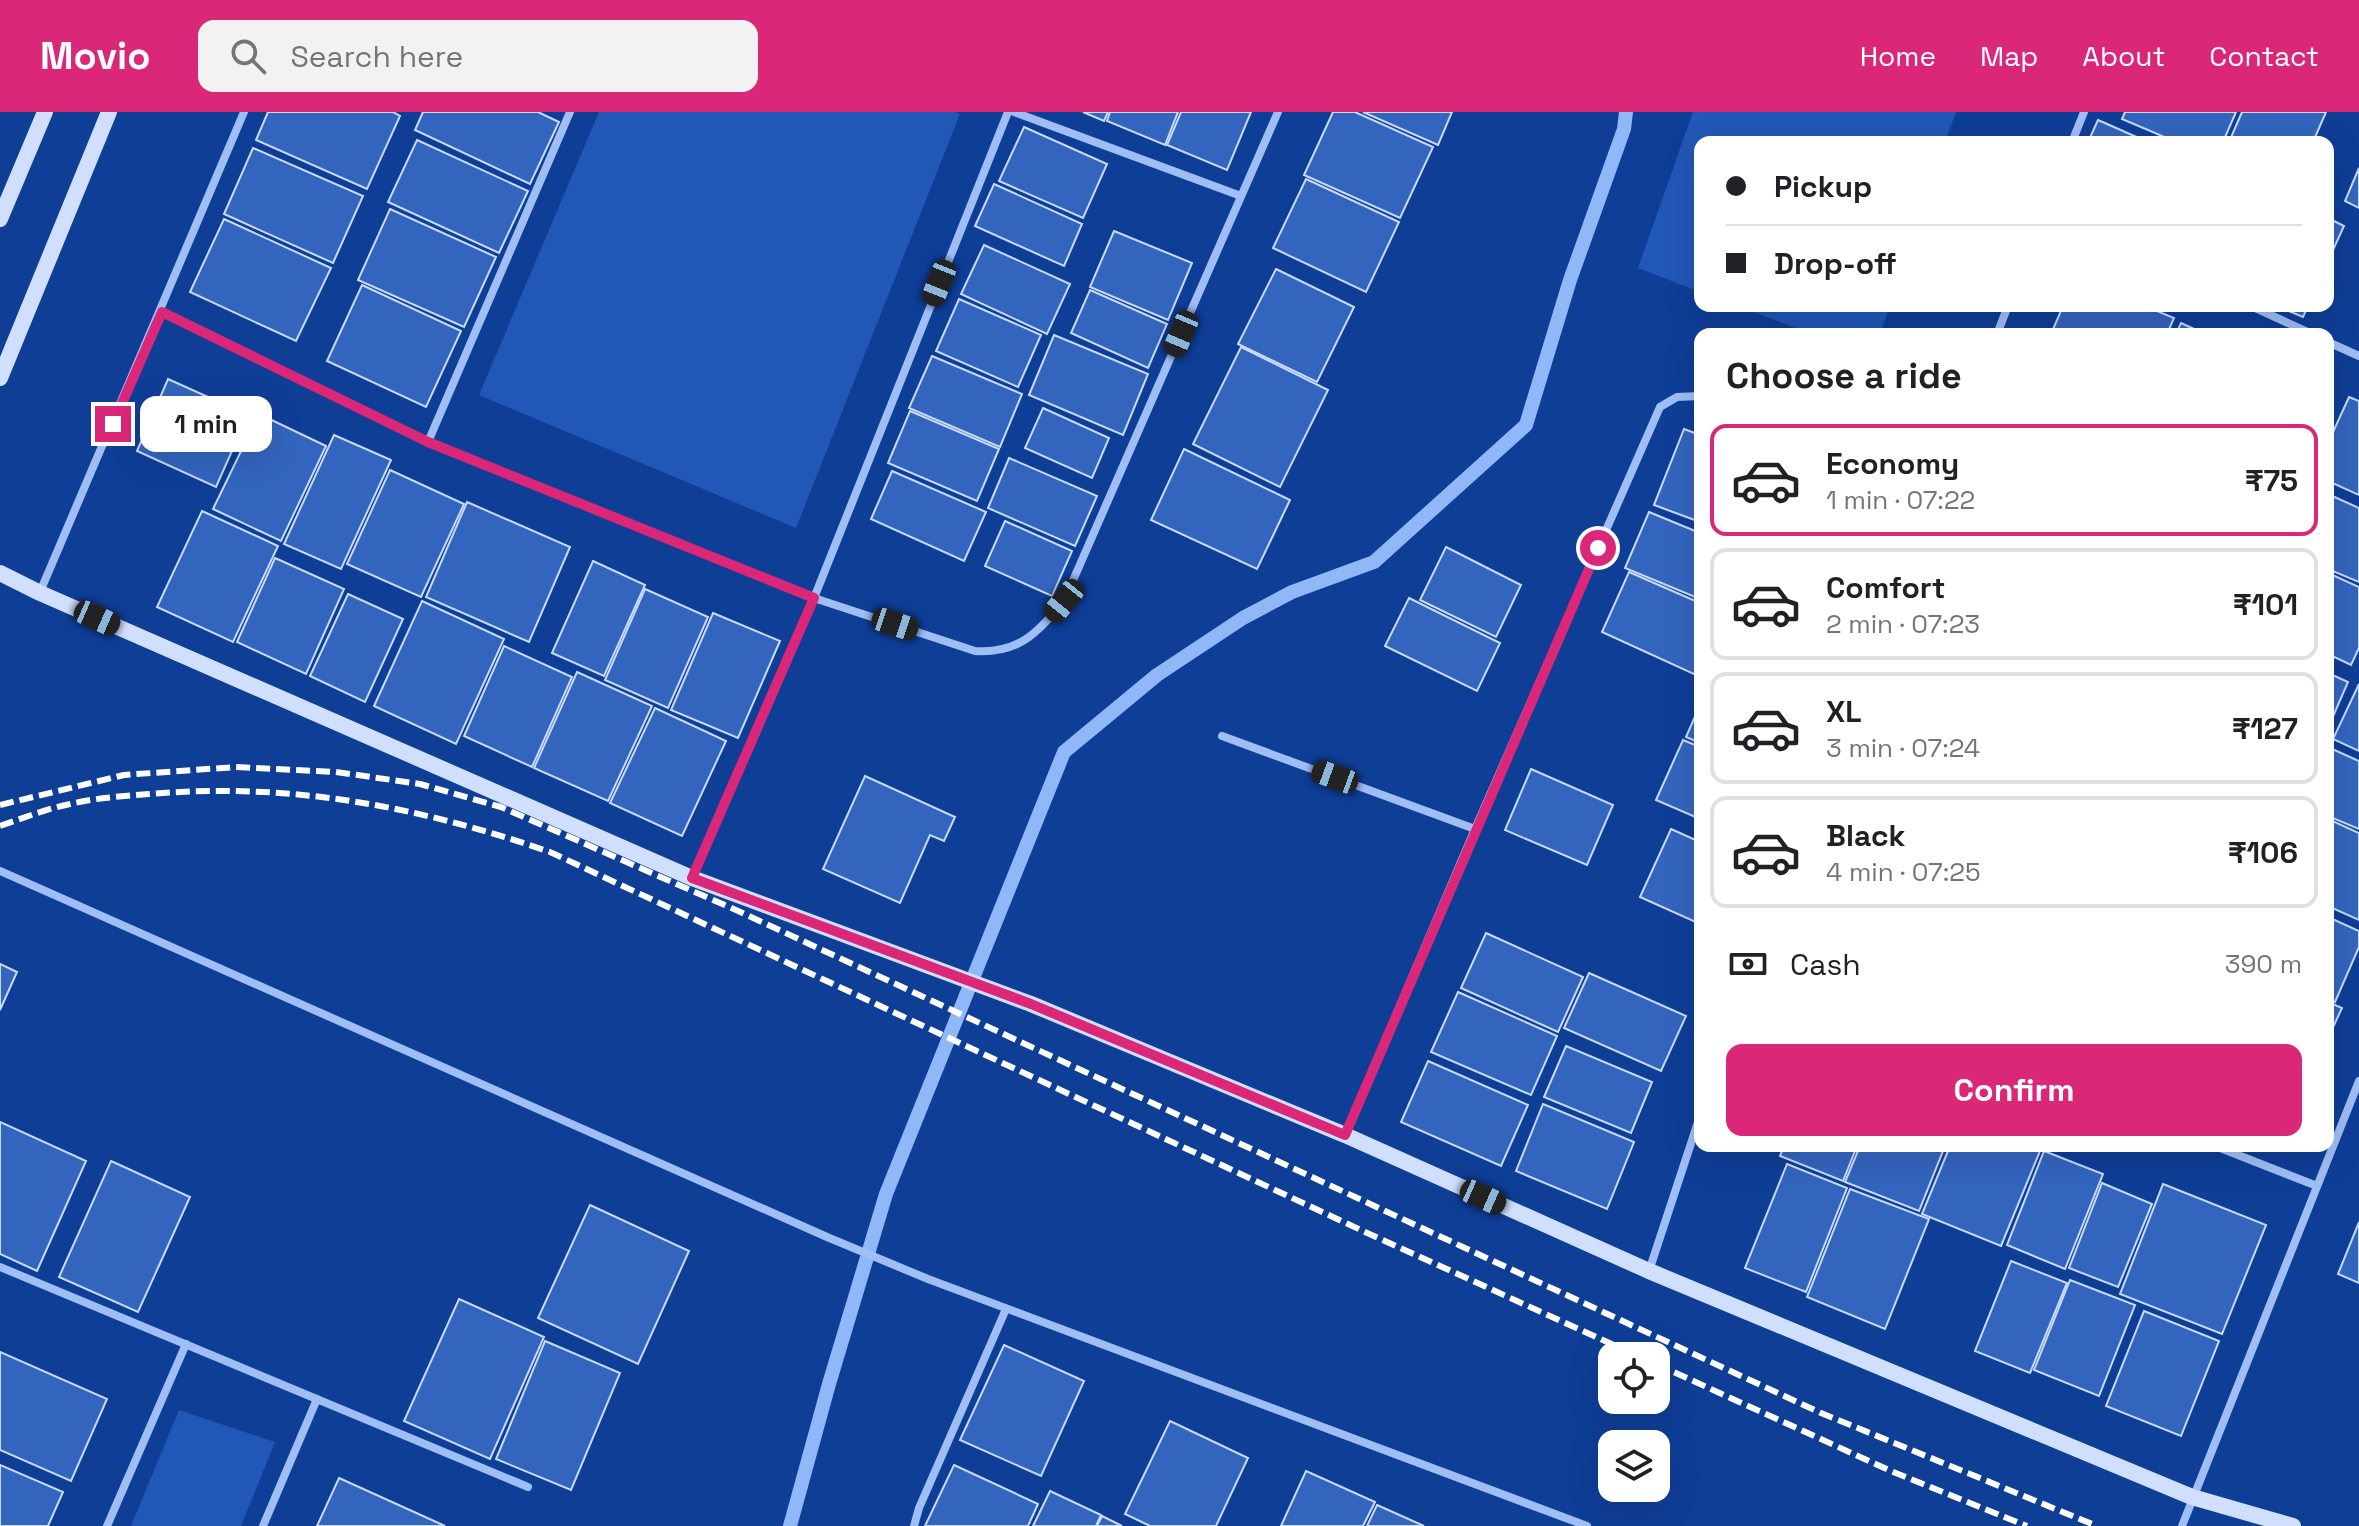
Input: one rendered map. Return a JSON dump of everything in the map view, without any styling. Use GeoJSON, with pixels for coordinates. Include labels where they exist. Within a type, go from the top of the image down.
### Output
{"type":"FeatureCollection","features":[{"type":"Feature","properties":{"kind":"street"},"geometry":{"type":"LineString","coordinates":[[0,219],[45,112]]}},
{"type":"Feature","properties":{"kind":"street"},"geometry":{"type":"LineString","coordinates":[[0,378],[109,112]]}},
{"type":"Feature","properties":{"kind":"street"},"geometry":{"type":"LineString","coordinates":[[40,593],[162,312],[244,112]]}},
{"type":"Feature","properties":{"kind":"street"},"geometry":{"type":"LineString","coordinates":[[428,442],[570,112]]}},
{"type":"Feature","properties":{"kind":"street"},"geometry":{"type":"LineString","coordinates":[[692,878],[814,598],[1011,112],[1241,196]]}},
{"type":"Feature","properties":{"kind":"street"},"geometry":{"type":"LineString","coordinates":[[162,312],[428,442],[814,598],[975,651],[996,653],[1041,630],[1064,601],[1278,112]]}},
{"type":"Feature","properties":{"kind":"street"},"geometry":{"type":"LineString","coordinates":[[2074,136],[2084,112]]}},
{"type":"Feature","properties":{"kind":"street"},"geometry":{"type":"LineString","coordinates":[[2264,312],[2299,328]]}},
{"type":"Feature","properties":{"kind":"street"},"geometry":{"type":"LineString","coordinates":[[2334,345],[2359,356]]}},
{"type":"Feature","properties":{"kind":"street"},"geometry":{"type":"LineString","coordinates":[[1345,1135],[1660,407],[1677,397],[1694,396]]}},
{"type":"Feature","properties":{"kind":"street"},"geometry":{"type":"LineString","coordinates":[[0,573],[692,878],[1031,1004],[1345,1135],[1649,1271],[2192,1497],[2293,1526]]}},
{"type":"Feature","properties":{"kind":"street"},"geometry":{"type":"LineString","coordinates":[[1222,736],[1475,829]]}},
{"type":"Feature","properties":{"kind":"street"},"geometry":{"type":"LineString","coordinates":[[0,871],[928,1279],[1587,1526]]}},
{"type":"Feature","properties":{"kind":"street"},"geometry":{"type":"LineString","coordinates":[[2334,1144],[2359,1081]]}},
{"type":"Feature","properties":{"kind":"street"},"geometry":{"type":"LineString","coordinates":[[1649,1271],[1694,1134]]}},
{"type":"Feature","properties":{"kind":"street"},"geometry":{"type":"LineString","coordinates":[[2230,1152],[2317,1186]]}},
{"type":"Feature","properties":{"kind":"street"},"geometry":{"type":"LineString","coordinates":[[2182,1526],[2331,1152]]}},
{"type":"Feature","properties":{"kind":"street"},"geometry":{"type":"LineString","coordinates":[[0,1267],[528,1487]]}},
{"type":"Feature","properties":{"kind":"street"},"geometry":{"type":"LineString","coordinates":[[914,1526],[919,1508],[1006,1309]]}},
{"type":"Feature","properties":{"kind":"street"},"geometry":{"type":"LineString","coordinates":[[107,1526],[186,1344]]}},
{"type":"Feature","properties":{"kind":"street"},"geometry":{"type":"LineString","coordinates":[[263,1526],[317,1399]]}},
{"type":"Feature","properties":{"kind":"shaded area"},"geometry":{"type":"Polygon","coordinates":[[[599,112],[960,114],[796,528],[479,395],[599,112]]]}},
{"type":"Feature","properties":{"kind":"shaded area"},"geometry":{"type":"Polygon","coordinates":[[[1693,112],[1956,112],[1947,136],[1694,136],[1694,290],[1638,268],[1693,112]]]}},
{"type":"Feature","properties":{"kind":"shaded area"},"geometry":{"type":"Polygon","coordinates":[[[1754,312],[1888,312],[1882,328],[1795,328],[1754,312]]]}},
{"type":"Feature","properties":{"kind":"shaded area"},"geometry":{"type":"Polygon","coordinates":[[[179,1410],[275,1442],[241,1526],[131,1526],[179,1410]]]}},
{"type":"Feature","properties":{"kind":"building"},"geometry":{"type":"Polygon","coordinates":[[[268,112],[393,112],[400,116],[367,189],[256,140],[268,112]]]}},
{"type":"Feature","properties":{"kind":"building"},"geometry":{"type":"Polygon","coordinates":[[[423,112],[538,112],[559,122],[530,184],[415,130],[423,112]]]}},
{"type":"Feature","properties":{"kind":"building"},"geometry":{"type":"Polygon","coordinates":[[[1083,112],[1108,112],[1104,121],[1083,112]]]}},
{"type":"Feature","properties":{"kind":"building"},"geometry":{"type":"Polygon","coordinates":[[[1110,112],[1178,112],[1165,145],[1107,121],[1110,112]]]}},
{"type":"Feature","properties":{"kind":"building"},"geometry":{"type":"Polygon","coordinates":[[[1181,112],[1251,112],[1227,170],[1167,145],[1181,112]]]}},
{"type":"Feature","properties":{"kind":"building"},"geometry":{"type":"Polygon","coordinates":[[[1333,112],[1355,112],[1433,147],[1400,218],[1304,175],[1333,112]]]}},
{"type":"Feature","properties":{"kind":"building"},"geometry":{"type":"Polygon","coordinates":[[[1363,112],[1452,112],[1438,145],[1363,112]]]}},
{"type":"Feature","properties":{"kind":"building"},"geometry":{"type":"Polygon","coordinates":[[[2125,112],[2236,112],[2226,136],[2162,136],[2122,119],[2125,112]]]}},
{"type":"Feature","properties":{"kind":"building"},"geometry":{"type":"Polygon","coordinates":[[[2242,112],[2326,112],[2316,136],[2232,136],[2242,112]]]}},
{"type":"Feature","properties":{"kind":"building"},"geometry":{"type":"Polygon","coordinates":[[[2098,120],[2134,136],[2091,136],[2098,120]]]}},
{"type":"Feature","properties":{"kind":"building"},"geometry":{"type":"Polygon","coordinates":[[[1024,127],[1107,164],[1083,218],[999,181],[1024,127]]]}},
{"type":"Feature","properties":{"kind":"building"},"geometry":{"type":"Polygon","coordinates":[[[417,140],[528,191],[499,253],[388,202],[417,140]]]}},
{"type":"Feature","properties":{"kind":"building"},"geometry":{"type":"Polygon","coordinates":[[[253,148],[363,196],[333,263],[224,214],[253,148]]]}},
{"type":"Feature","properties":{"kind":"building"},"geometry":{"type":"Polygon","coordinates":[[[2359,168],[2359,208],[2345,201],[2359,168]]]}},
{"type":"Feature","properties":{"kind":"building"},"geometry":{"type":"Polygon","coordinates":[[[1306,179],[1399,222],[1366,292],[1273,248],[1306,179]]]}},
{"type":"Feature","properties":{"kind":"building"},"geometry":{"type":"Polygon","coordinates":[[[994,184],[1082,224],[1064,266],[975,226],[994,184]]]}},
{"type":"Feature","properties":{"kind":"building"},"geometry":{"type":"Polygon","coordinates":[[[390,209],[496,257],[464,327],[358,280],[390,209]]]}},
{"type":"Feature","properties":{"kind":"building"},"geometry":{"type":"Polygon","coordinates":[[[224,219],[331,268],[296,341],[190,292],[224,219]]]}},
{"type":"Feature","properties":{"kind":"building"},"geometry":{"type":"Polygon","coordinates":[[[2334,221],[2344,226],[2334,248],[2334,221]]]}},
{"type":"Feature","properties":{"kind":"building"},"geometry":{"type":"Polygon","coordinates":[[[1114,231],[1192,263],[1168,320],[1090,287],[1114,231]]]}},
{"type":"Feature","properties":{"kind":"building"},"geometry":{"type":"Polygon","coordinates":[[[984,245],[1070,284],[1047,334],[961,294],[984,245]]]}},
{"type":"Feature","properties":{"kind":"building"},"geometry":{"type":"Polygon","coordinates":[[[1276,269],[1354,307],[1317,382],[1238,344],[1276,269]]]}},
{"type":"Feature","properties":{"kind":"building"},"geometry":{"type":"Polygon","coordinates":[[[362,285],[461,331],[426,407],[327,361],[362,285]]]}},
{"type":"Feature","properties":{"kind":"building"},"geometry":{"type":"Polygon","coordinates":[[[1090,290],[1167,324],[1148,368],[1071,333],[1090,290]]]}},
{"type":"Feature","properties":{"kind":"building"},"geometry":{"type":"Polygon","coordinates":[[[959,299],[1041,335],[1018,387],[936,351],[959,299]]]}},
{"type":"Feature","properties":{"kind":"building"},"geometry":{"type":"Polygon","coordinates":[[[2060,312],[2160,312],[2174,318],[2170,328],[2054,328],[2060,312]]]}},
{"type":"Feature","properties":{"kind":"building"},"geometry":{"type":"Polygon","coordinates":[[[1054,335],[1148,374],[1123,435],[1029,395],[1054,335]]]}},
{"type":"Feature","properties":{"kind":"building"},"geometry":{"type":"Polygon","coordinates":[[[1241,347],[1328,390],[1280,487],[1193,444],[1241,347]]]}},
{"type":"Feature","properties":{"kind":"building"},"geometry":{"type":"Polygon","coordinates":[[[932,356],[1022,394],[1000,447],[909,408],[932,356]]]}},
{"type":"Feature","properties":{"kind":"building"},"geometry":{"type":"Polygon","coordinates":[[[168,379],[248,415],[216,487],[137,451],[168,379]]]}},
{"type":"Feature","properties":{"kind":"building"},"geometry":{"type":"Polygon","coordinates":[[[2349,397],[2359,401],[2359,495],[2334,484],[2334,430],[2349,397]]]}},
{"type":"Feature","properties":{"kind":"building"},"geometry":{"type":"Polygon","coordinates":[[[1043,408],[1109,438],[1092,478],[1025,448],[1043,408]]]}},
{"type":"Feature","properties":{"kind":"building"},"geometry":{"type":"Polygon","coordinates":[[[910,411],[999,449],[977,501],[888,463],[910,411]]]}},
{"type":"Feature","properties":{"kind":"building"},"geometry":{"type":"Polygon","coordinates":[[[259,414],[326,446],[281,541],[213,509],[259,414]]]}},
{"type":"Feature","properties":{"kind":"building"},"geometry":{"type":"Polygon","coordinates":[[[1684,429],[1694,433],[1694,520],[1654,505],[1684,429]]]}},
{"type":"Feature","properties":{"kind":"building"},"geometry":{"type":"Polygon","coordinates":[[[334,435],[391,460],[341,569],[284,544],[334,435]]]}},
{"type":"Feature","properties":{"kind":"building"},"geometry":{"type":"Polygon","coordinates":[[[1184,449],[1290,500],[1257,569],[1151,520],[1184,449]]]}},
{"type":"Feature","properties":{"kind":"building"},"geometry":{"type":"Polygon","coordinates":[[[1009,458],[1097,496],[1075,546],[988,508],[1009,458]]]}},
{"type":"Feature","properties":{"kind":"building"},"geometry":{"type":"Polygon","coordinates":[[[390,470],[464,504],[421,597],[347,564],[390,470]]]}},
{"type":"Feature","properties":{"kind":"building"},"geometry":{"type":"Polygon","coordinates":[[[892,471],[986,512],[964,561],[871,519],[892,471]]]}},
{"type":"Feature","properties":{"kind":"building"},"geometry":{"type":"Polygon","coordinates":[[[2334,497],[2359,508],[2359,582],[2334,572],[2334,497]]]}},
{"type":"Feature","properties":{"kind":"building"},"geometry":{"type":"Polygon","coordinates":[[[467,502],[570,547],[529,642],[426,597],[467,502]]]}},
{"type":"Feature","properties":{"kind":"building"},"geometry":{"type":"Polygon","coordinates":[[[202,511],[278,546],[233,642],[157,607],[202,511]]]}},
{"type":"Feature","properties":{"kind":"building"},"geometry":{"type":"Polygon","coordinates":[[[1649,512],[1694,531],[1694,597],[1625,568],[1649,512]]]}},
{"type":"Feature","properties":{"kind":"building"},"geometry":{"type":"Polygon","coordinates":[[[1005,521],[1072,551],[1052,596],[985,566],[1005,521]]]}},
{"type":"Feature","properties":{"kind":"building"},"geometry":{"type":"Polygon","coordinates":[[[1446,547],[1521,585],[1496,637],[1420,600],[1446,547]]]}},
{"type":"Feature","properties":{"kind":"building"},"geometry":{"type":"Polygon","coordinates":[[[275,558],[344,589],[306,674],[237,642],[275,558]]]}},
{"type":"Feature","properties":{"kind":"building"},"geometry":{"type":"Polygon","coordinates":[[[593,561],[645,585],[604,676],[552,653],[593,561]]]}},
{"type":"Feature","properties":{"kind":"building"},"geometry":{"type":"Polygon","coordinates":[[[1629,572],[1694,600],[1694,674],[1602,632],[1629,572]]]}},
{"type":"Feature","properties":{"kind":"building"},"geometry":{"type":"Polygon","coordinates":[[[2334,576],[2359,587],[2359,648],[2351,665],[2334,657],[2334,576]]]}},
{"type":"Feature","properties":{"kind":"building"},"geometry":{"type":"Polygon","coordinates":[[[645,589],[708,617],[668,708],[605,680],[645,589]]]}},
{"type":"Feature","properties":{"kind":"building"},"geometry":{"type":"Polygon","coordinates":[[[348,594],[403,619],[365,702],[310,676],[348,594]]]}},
{"type":"Feature","properties":{"kind":"building"},"geometry":{"type":"Polygon","coordinates":[[[1409,598],[1500,643],[1477,691],[1385,646],[1409,598]]]}},
{"type":"Feature","properties":{"kind":"building"},"geometry":{"type":"Polygon","coordinates":[[[422,601],[504,639],[456,744],[374,706],[422,601]]]}},
{"type":"Feature","properties":{"kind":"building"},"geometry":{"type":"Polygon","coordinates":[[[713,613],[780,641],[738,738],[671,710],[713,613]]]}},
{"type":"Feature","properties":{"kind":"building"},"geometry":{"type":"Polygon","coordinates":[[[504,646],[572,677],[532,767],[464,736],[504,646]]]}},
{"type":"Feature","properties":{"kind":"building"},"geometry":{"type":"Polygon","coordinates":[[[577,672],[652,706],[608,801],[534,768],[577,672]]]}},
{"type":"Feature","properties":{"kind":"building"},"geometry":{"type":"Polygon","coordinates":[[[2334,676],[2348,682],[2334,714],[2334,676]]]}},
{"type":"Feature","properties":{"kind":"building"},"geometry":{"type":"Polygon","coordinates":[[[2359,684],[2359,751],[2334,737],[2359,684]]]}},
{"type":"Feature","properties":{"kind":"building"},"geometry":{"type":"Polygon","coordinates":[[[655,708],[726,741],[682,836],[610,803],[655,708]]]}},
{"type":"Feature","properties":{"kind":"building"},"geometry":{"type":"Polygon","coordinates":[[[1694,719],[1694,740],[1686,737],[1694,719]]]}},
{"type":"Feature","properties":{"kind":"building"},"geometry":{"type":"Polygon","coordinates":[[[1683,740],[1694,745],[1694,816],[1656,800],[1683,740]]]}},
{"type":"Feature","properties":{"kind":"building"},"geometry":{"type":"Polygon","coordinates":[[[2334,750],[2359,761],[2359,829],[2334,819],[2334,750]]]}},
{"type":"Feature","properties":{"kind":"building"},"geometry":{"type":"Polygon","coordinates":[[[1531,769],[1613,805],[1587,865],[1505,830],[1531,769]]]}},
{"type":"Feature","properties":{"kind":"building"},"geometry":{"type":"Polygon","coordinates":[[[865,776],[955,817],[944,841],[930,835],[900,903],[823,869],[865,776]]]}},
{"type":"Feature","properties":{"kind":"building"},"geometry":{"type":"Polygon","coordinates":[[[2334,822],[2359,833],[2359,920],[2334,909],[2334,822]]]}},
{"type":"Feature","properties":{"kind":"building"},"geometry":{"type":"Polygon","coordinates":[[[1671,829],[1694,839],[1694,921],[1640,897],[1671,829]]]}},
{"type":"Feature","properties":{"kind":"building"},"geometry":{"type":"Polygon","coordinates":[[[2334,920],[2359,931],[2359,947],[2335,1002],[2334,920]]]}},
{"type":"Feature","properties":{"kind":"building"},"geometry":{"type":"Polygon","coordinates":[[[1486,933],[1583,977],[1558,1032],[1461,988],[1486,933]]]}},
{"type":"Feature","properties":{"kind":"building"},"geometry":{"type":"Polygon","coordinates":[[[0,964],[17,972],[0,1010],[0,964]]]}},
{"type":"Feature","properties":{"kind":"building"},"geometry":{"type":"Polygon","coordinates":[[[1589,973],[1686,1016],[1661,1071],[1564,1028],[1589,973]]]}},
{"type":"Feature","properties":{"kind":"building"},"geometry":{"type":"Polygon","coordinates":[[[1458,992],[1557,1036],[1531,1095],[1431,1052],[1458,992]]]}},
{"type":"Feature","properties":{"kind":"building"},"geometry":{"type":"Polygon","coordinates":[[[2334,1005],[2342,1008],[2334,1025],[2334,1005]]]}},
{"type":"Feature","properties":{"kind":"building"},"geometry":{"type":"Polygon","coordinates":[[[1566,1046],[1652,1082],[1631,1133],[1544,1097],[1566,1046]]]}},
{"type":"Feature","properties":{"kind":"building"},"geometry":{"type":"Polygon","coordinates":[[[1428,1061],[1528,1105],[1501,1166],[1401,1122],[1428,1061]]]}},
{"type":"Feature","properties":{"kind":"building"},"geometry":{"type":"Polygon","coordinates":[[[1543,1104],[1634,1142],[1607,1209],[1516,1171],[1543,1104]]]}},
{"type":"Feature","properties":{"kind":"building"},"geometry":{"type":"Polygon","coordinates":[[[0,1122],[86,1161],[37,1271],[0,1254],[0,1122]]]}},
{"type":"Feature","properties":{"kind":"building"},"geometry":{"type":"Polygon","coordinates":[[[1782,1152],[1855,1152],[1843,1181],[1780,1156],[1782,1152]]]}},
{"type":"Feature","properties":{"kind":"building"},"geometry":{"type":"Polygon","coordinates":[[[1858,1152],[1943,1152],[1919,1211],[1845,1182],[1858,1152]]]}},
{"type":"Feature","properties":{"kind":"building"},"geometry":{"type":"Polygon","coordinates":[[[1948,1152],[2040,1152],[2001,1246],[1922,1214],[1948,1152]]]}},
{"type":"Feature","properties":{"kind":"building"},"geometry":{"type":"Polygon","coordinates":[[[2044,1152],[2103,1174],[2065,1269],[2007,1245],[2044,1152]]]}},
{"type":"Feature","properties":{"kind":"building"},"geometry":{"type":"Polygon","coordinates":[[[111,1161],[190,1197],[138,1312],[59,1277],[111,1161]]]}},
{"type":"Feature","properties":{"kind":"building"},"geometry":{"type":"Polygon","coordinates":[[[1787,1164],[1847,1188],[1806,1292],[1745,1268],[1787,1164]]]}},
{"type":"Feature","properties":{"kind":"building"},"geometry":{"type":"Polygon","coordinates":[[[2102,1183],[2152,1204],[2118,1287],[2069,1268],[2102,1183]]]}},
{"type":"Feature","properties":{"kind":"building"},"geometry":{"type":"Polygon","coordinates":[[[2163,1184],[2266,1225],[2222,1334],[2120,1294],[2163,1184]]]}},
{"type":"Feature","properties":{"kind":"building"},"geometry":{"type":"Polygon","coordinates":[[[1850,1189],[1929,1219],[1885,1329],[1807,1297],[1850,1189]]]}},
{"type":"Feature","properties":{"kind":"building"},"geometry":{"type":"Polygon","coordinates":[[[590,1205],[689,1251],[638,1364],[538,1318],[590,1205]]]}},
{"type":"Feature","properties":{"kind":"building"},"geometry":{"type":"Polygon","coordinates":[[[2359,1222],[2359,1283],[2338,1274],[2359,1222]]]}},
{"type":"Feature","properties":{"kind":"building"},"geometry":{"type":"Polygon","coordinates":[[[2011,1261],[2067,1283],[2030,1373],[1975,1351],[2011,1261]]]}},
{"type":"Feature","properties":{"kind":"building"},"geometry":{"type":"Polygon","coordinates":[[[2070,1280],[2135,1305],[2099,1396],[2034,1370],[2070,1280]]]}},
{"type":"Feature","properties":{"kind":"building"},"geometry":{"type":"Polygon","coordinates":[[[459,1299],[544,1337],[490,1459],[404,1421],[459,1299]]]}},
{"type":"Feature","properties":{"kind":"building"},"geometry":{"type":"Polygon","coordinates":[[[2144,1311],[2219,1341],[2181,1436],[2106,1406],[2144,1311]]]}},
{"type":"Feature","properties":{"kind":"building"},"geometry":{"type":"Polygon","coordinates":[[[545,1341],[620,1373],[571,1490],[496,1459],[545,1341]]]}},
{"type":"Feature","properties":{"kind":"building"},"geometry":{"type":"Polygon","coordinates":[[[1004,1345],[1084,1381],[1041,1476],[960,1440],[1004,1345]]]}},
{"type":"Feature","properties":{"kind":"building"},"geometry":{"type":"Polygon","coordinates":[[[0,1352],[107,1399],[71,1481],[0,1450],[0,1352]]]}},
{"type":"Feature","properties":{"kind":"building"},"geometry":{"type":"Polygon","coordinates":[[[1170,1421],[1248,1458],[1216,1526],[1150,1526],[1125,1514],[1170,1421]]]}},
{"type":"Feature","properties":{"kind":"building"},"geometry":{"type":"Polygon","coordinates":[[[0,1465],[63,1492],[48,1526],[0,1526],[0,1465]]]}},
{"type":"Feature","properties":{"kind":"building"},"geometry":{"type":"Polygon","coordinates":[[[954,1465],[1038,1504],[1028,1526],[925,1526],[954,1465]]]}},
{"type":"Feature","properties":{"kind":"building"},"geometry":{"type":"Polygon","coordinates":[[[1306,1471],[1375,1502],[1363,1526],[1281,1526],[1306,1471]]]}},
{"type":"Feature","properties":{"kind":"building"},"geometry":{"type":"Polygon","coordinates":[[[339,1478],[445,1526],[317,1526],[339,1478]]]}},
{"type":"Feature","properties":{"kind":"building"},"geometry":{"type":"Polygon","coordinates":[[[1050,1491],[1101,1515],[1096,1526],[1033,1526],[1050,1491]]]}},
{"type":"Feature","properties":{"kind":"building"},"geometry":{"type":"Polygon","coordinates":[[[1377,1505],[1424,1526],[1367,1526],[1377,1505]]]}},
{"type":"Feature","properties":{"kind":"building"},"geometry":{"type":"Polygon","coordinates":[[[1102,1516],[1122,1526],[1097,1526],[1102,1516]]]}},
{"type":"Feature","properties":{"kind":"waterway"},"geometry":{"type":"LineString","coordinates":[[790,1526],[886,1194],[1064,752],[1157,675],[1243,618],[1292,592],[1374,562],[1526,425],[1570,280],[1624,129],[1626,112]]}},
{"type":"Feature","properties":{"kind":"railway"},"geometry":{"type":"LineString","coordinates":[[0,805],[124,775],[236,767],[336,772],[420,784],[501,807],[736,910],[1821,1413],[2097,1526]]}},
{"type":"Feature","properties":{"kind":"railway"},"geometry":{"type":"LineString","coordinates":[[0,826],[52,808],[99,799],[201,791],[252,792],[303,795],[402,810],[550,852],[1607,1342]]}},
{"type":"Feature","properties":{"kind":"railway"},"geometry":{"type":"LineString","coordinates":[[1670,1370],[1891,1471],[2027,1526]]}},
{"type":"Feature","properties":{"kind":"route"},"geometry":{"type":"LineString","coordinates":[[113,424],[162,312],[428,442],[814,598],[692,878],[1031,1004],[1345,1135],[1598,548]]}}]}
